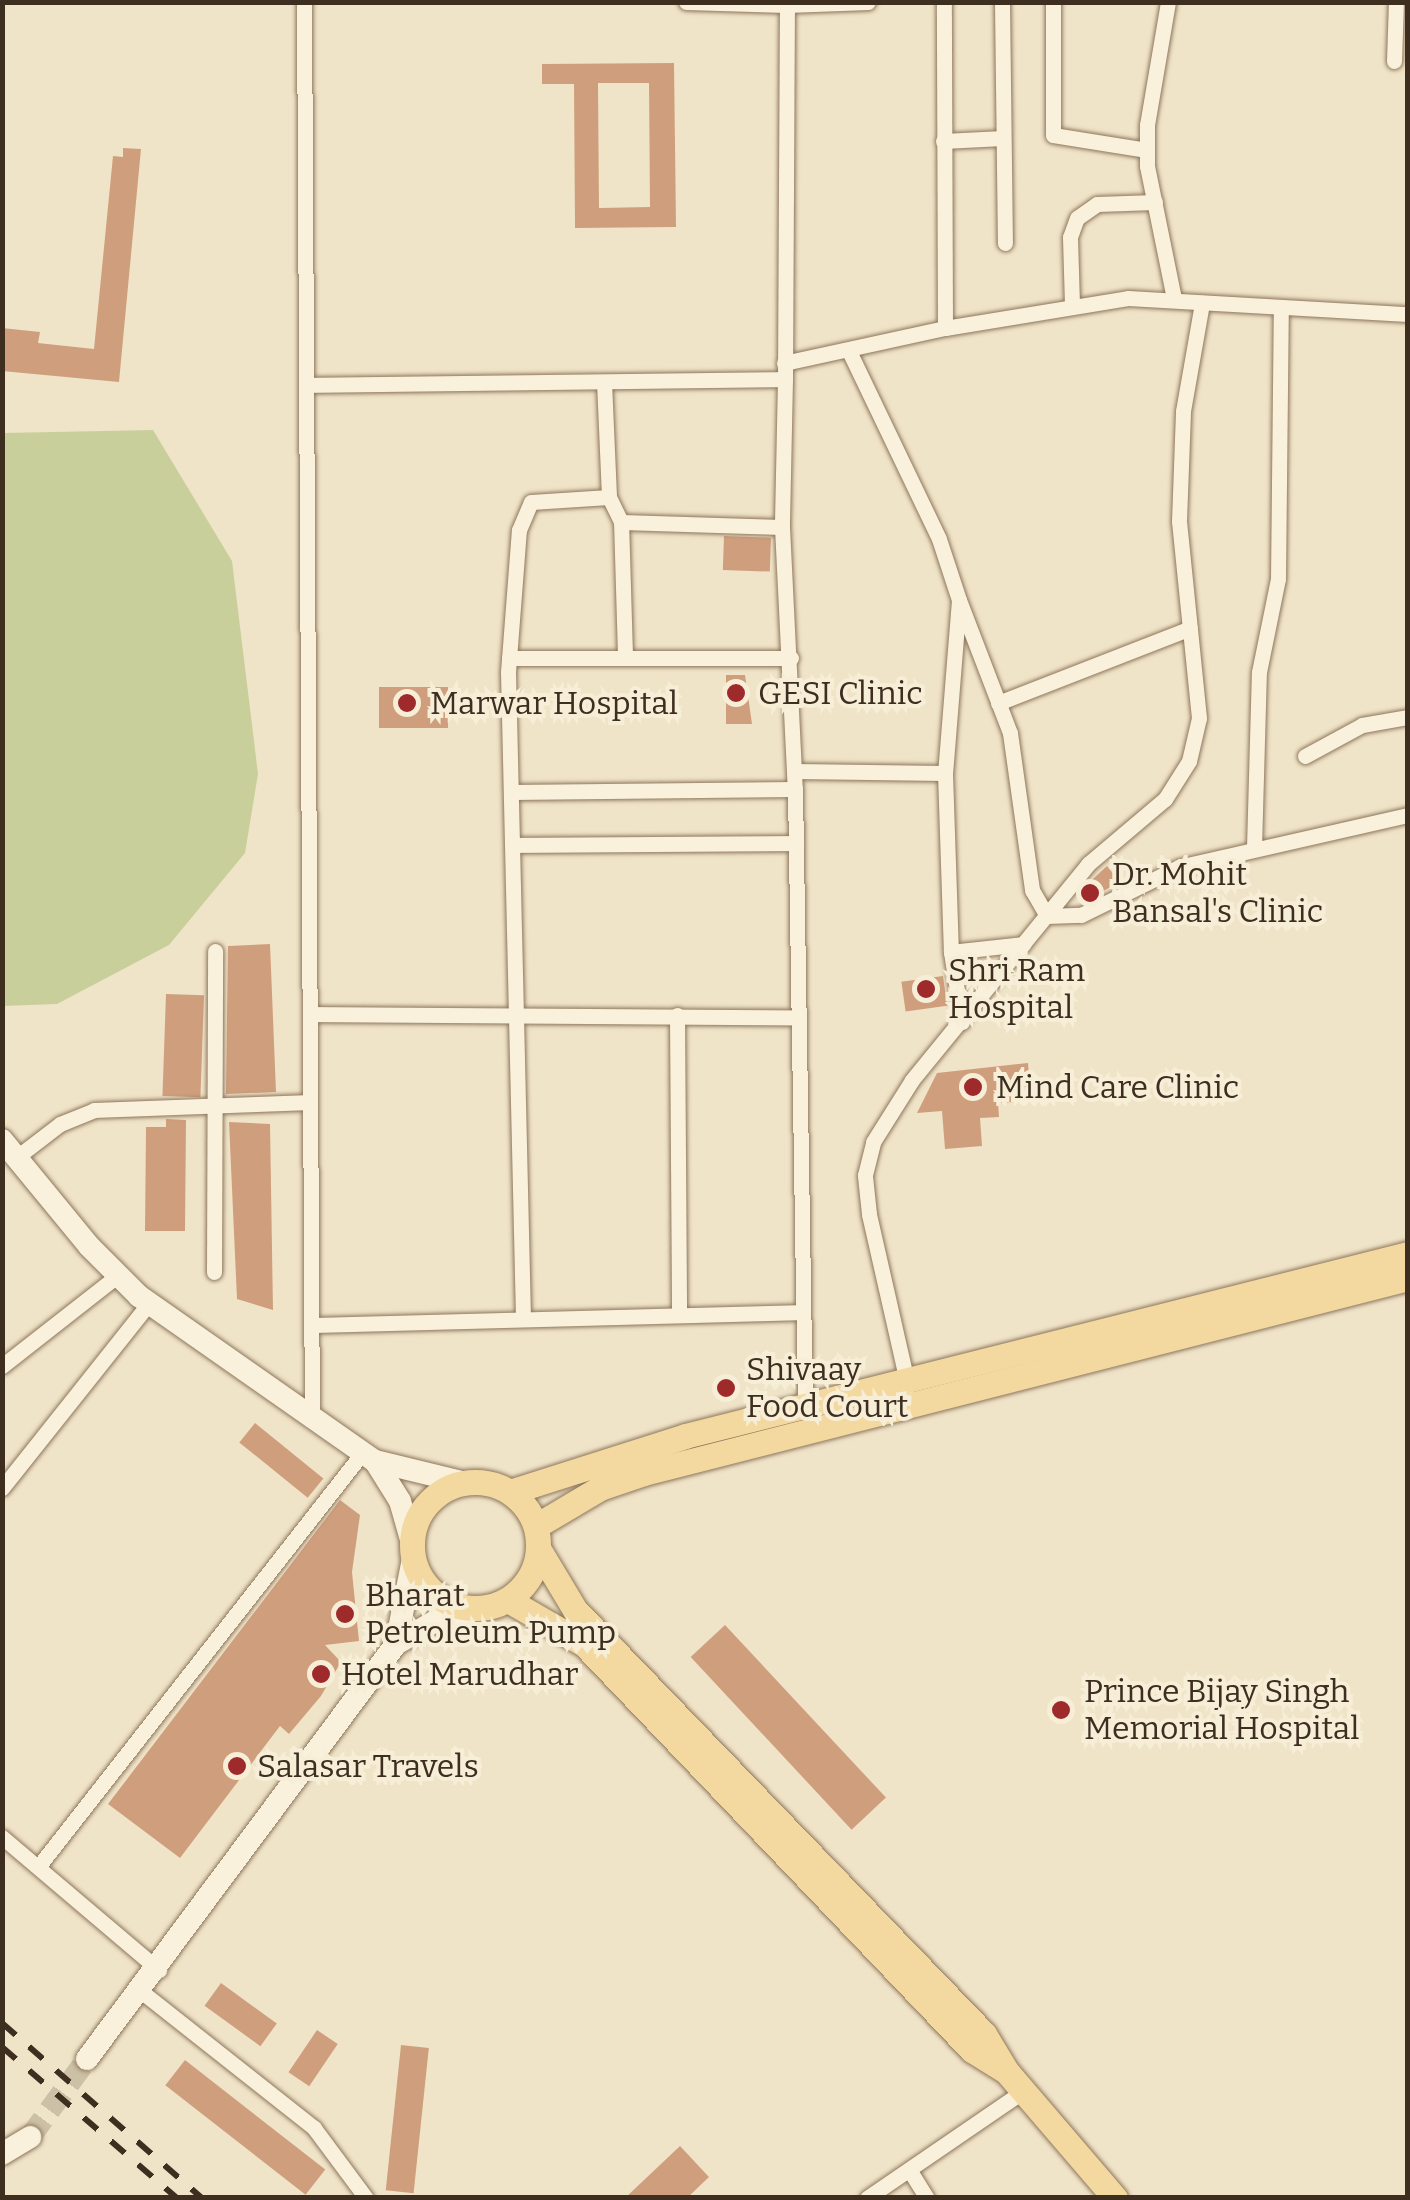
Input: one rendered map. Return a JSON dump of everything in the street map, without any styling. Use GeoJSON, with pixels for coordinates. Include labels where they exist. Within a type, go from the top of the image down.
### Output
{"type":"FeatureCollection","features":[{"type":"Feature","properties":{"kind":"main road"},"geometry":{"type":"LineString","coordinates":[[1015,2082],[972,2050],[584,1644],[496,1604],[439,1598],[412,1551],[428,1504],[465,1483],[510,1492],[806,1417],[913,1405],[1264,1302],[1408,1254]]}},
{"type":"Feature","properties":{"kind":"main road"},"geometry":{"type":"LineString","coordinates":[[496,1604],[534,1570],[537,1538],[600,1488],[906,1379],[1264,1302],[1408,1278]]}},
{"type":"Feature","properties":{"kind":"main road"},"geometry":{"type":"LineString","coordinates":[[510,1492],[575,1610],[970,2020],[1015,2082],[1116,2198]]}},
{"type":"Feature","properties":{"kind":"street"},"geometry":{"type":"LineString","coordinates":[[304,2],[312,1413]]}},
{"type":"Feature","properties":{"kind":"street"},"geometry":{"type":"LineString","coordinates":[[686,2],[868,2]]}},
{"type":"Feature","properties":{"kind":"street"},"geometry":{"type":"LineString","coordinates":[[944,2],[945,328]]}},
{"type":"Feature","properties":{"kind":"street"},"geometry":{"type":"LineString","coordinates":[[1002,2],[1004,242]]}},
{"type":"Feature","properties":{"kind":"street"},"geometry":{"type":"LineString","coordinates":[[1053,2],[1053,135],[1148,150]]}},
{"type":"Feature","properties":{"kind":"street"},"geometry":{"type":"LineString","coordinates":[[1168,2],[1148,150],[1154,202],[1174,299]]}},
{"type":"Feature","properties":{"kind":"street"},"geometry":{"type":"LineString","coordinates":[[1394,62],[1396,2]]}},
{"type":"Feature","properties":{"kind":"street"},"geometry":{"type":"LineString","coordinates":[[787,5],[782,527],[791,658],[796,843],[799,1312],[806,1417]]}},
{"type":"Feature","properties":{"kind":"street"},"geometry":{"type":"LineString","coordinates":[[943,142],[1003,138]]}},
{"type":"Feature","properties":{"kind":"street"},"geometry":{"type":"LineString","coordinates":[[1072,305],[1070,237],[1077,218],[1097,204],[1154,202]]}},
{"type":"Feature","properties":{"kind":"street"},"geometry":{"type":"LineString","coordinates":[[306,385],[604,382],[785,371],[849,350],[1072,305],[1174,299],[1281,311],[1408,314]]}},
{"type":"Feature","properties":{"kind":"street"},"geometry":{"type":"LineString","coordinates":[[913,1405],[865,1175],[873,1142],[962,1022],[1088,864],[1165,799],[1189,762],[1200,718],[1180,521],[1183,411],[1202,303]]}},
{"type":"Feature","properties":{"kind":"street"},"geometry":{"type":"LineString","coordinates":[[1254,848],[1259,672],[1278,578],[1281,311]]}},
{"type":"Feature","properties":{"kind":"street"},"geometry":{"type":"LineString","coordinates":[[849,350],[939,539],[998,703],[1022,785],[1032,890],[1047,916]]}},
{"type":"Feature","properties":{"kind":"street"},"geometry":{"type":"LineString","coordinates":[[604,382],[608,497],[621,522],[625,656]]}},
{"type":"Feature","properties":{"kind":"street"},"geometry":{"type":"LineString","coordinates":[[523,1318],[509,658],[522,514],[531,502],[608,497]]}},
{"type":"Feature","properties":{"kind":"street"},"geometry":{"type":"LineString","coordinates":[[621,522],[782,527]]}},
{"type":"Feature","properties":{"kind":"street"},"geometry":{"type":"LineString","coordinates":[[959,600],[946,773],[951,952],[962,1022]]}},
{"type":"Feature","properties":{"kind":"street"},"geometry":{"type":"LineString","coordinates":[[998,703],[1190,628]]}},
{"type":"Feature","properties":{"kind":"street"},"geometry":{"type":"LineString","coordinates":[[509,658],[791,658]]}},
{"type":"Feature","properties":{"kind":"street"},"geometry":{"type":"LineString","coordinates":[[1305,756],[1362,725],[1408,717]]}},
{"type":"Feature","properties":{"kind":"street"},"geometry":{"type":"LineString","coordinates":[[794,771],[946,773]]}},
{"type":"Feature","properties":{"kind":"street"},"geometry":{"type":"LineString","coordinates":[[511,792],[794,789]]}},
{"type":"Feature","properties":{"kind":"street"},"geometry":{"type":"LineString","coordinates":[[1047,916],[1081,914],[1180,867],[1408,815]]}},
{"type":"Feature","properties":{"kind":"street"},"geometry":{"type":"LineString","coordinates":[[512,845],[796,843]]}},
{"type":"Feature","properties":{"kind":"street"},"geometry":{"type":"LineString","coordinates":[[951,952],[1024,944]]}},
{"type":"Feature","properties":{"kind":"street"},"geometry":{"type":"LineString","coordinates":[[214,1272],[216,951]]}},
{"type":"Feature","properties":{"kind":"street"},"geometry":{"type":"LineString","coordinates":[[310,1014],[519,1012],[795,1017]]}},
{"type":"Feature","properties":{"kind":"street"},"geometry":{"type":"LineString","coordinates":[[677,1015],[679,1314]]}},
{"type":"Feature","properties":{"kind":"street"},"geometry":{"type":"LineString","coordinates":[[310,1102],[94,1110],[10,1149],[118,1275],[150,1302],[369,1456],[400,1501],[412,1551],[396,1644]]}},
{"type":"Feature","properties":{"kind":"street"},"geometry":{"type":"LineString","coordinates":[[2,1366],[118,1275]]}},
{"type":"Feature","properties":{"kind":"street"},"geometry":{"type":"LineString","coordinates":[[2,1488],[150,1302]]}},
{"type":"Feature","properties":{"kind":"street"},"geometry":{"type":"LineString","coordinates":[[312,1325],[799,1312]]}},
{"type":"Feature","properties":{"kind":"street"},"geometry":{"type":"LineString","coordinates":[[369,1456],[465,1483]]}},
{"type":"Feature","properties":{"kind":"street"},"geometry":{"type":"LineString","coordinates":[[38,1867],[369,1456]]}},
{"type":"Feature","properties":{"kind":"street"},"geometry":{"type":"LineString","coordinates":[[87,2059],[159,1970],[396,1644],[442,1617],[496,1604]]}},
{"type":"Feature","properties":{"kind":"street"},"geometry":{"type":"LineString","coordinates":[[2,1837],[159,1970]]}},
{"type":"Feature","properties":{"kind":"street"},"geometry":{"type":"LineString","coordinates":[[142,1992],[314,2128],[366,2198]]}},
{"type":"Feature","properties":{"kind":"street"},"geometry":{"type":"LineString","coordinates":[[868,2198],[910,2170],[1015,2082]]}},
{"type":"Feature","properties":{"kind":"street"},"geometry":{"type":"LineString","coordinates":[[2,2154],[30,2136]]}},
{"type":"Feature","properties":{"kind":"street"},"geometry":{"type":"LineString","coordinates":[[910,2170],[927,2198]]}},
{"type":"Feature","properties":{"kind":"green space"},"geometry":{"type":"Polygon","coordinates":[[[153,430],[232,561],[258,774],[245,853],[169,945],[57,1004],[3,1006],[3,433],[153,430]]]}},
{"type":"Feature","properties":{"kind":"building"},"geometry":{"type":"Polygon","coordinates":[[[674,63],[676,227],[575,228],[574,84],[542,84],[542,64],[674,63]],[[598,83],[599,208],[650,207],[649,83],[598,83]]]}},
{"type":"Feature","properties":{"kind":"building"},"geometry":{"type":"Polygon","coordinates":[[[123,148],[141,149],[119,382],[2,371],[2,328],[40,332],[38,343],[94,349],[113,156],[123,157],[123,148]]]}},
{"type":"Feature","properties":{"kind":"building"},"geometry":{"type":"Polygon","coordinates":[[[724,536],[771,538],[770,572],[723,570],[724,536]]]}},
{"type":"Feature","properties":{"kind":"building"},"geometry":{"type":"Polygon","coordinates":[[[726,675],[745,675],[752,724],[726,724],[726,675]]]}},
{"type":"Feature","properties":{"kind":"building"},"geometry":{"type":"Polygon","coordinates":[[[379,687],[448,687],[448,728],[379,728],[379,687]]]}},
{"type":"Feature","properties":{"kind":"building"},"geometry":{"type":"Polygon","coordinates":[[[1107,866],[1120,882],[1092,897],[1081,890],[1107,866]]]}},
{"type":"Feature","properties":{"kind":"building"},"geometry":{"type":"Polygon","coordinates":[[[270,944],[276,1092],[226,1094],[228,946],[270,944]]]}},
{"type":"Feature","properties":{"kind":"building"},"geometry":{"type":"Polygon","coordinates":[[[943,976],[947,1006],[906,1012],[901,982],[943,976]]]}},
{"type":"Feature","properties":{"kind":"building"},"geometry":{"type":"Polygon","coordinates":[[[166,994],[204,995],[200,1097],[162,1096],[166,994]]]}},
{"type":"Feature","properties":{"kind":"building"},"geometry":{"type":"Polygon","coordinates":[[[1028,1063],[1031,1101],[998,1103],[999,1117],[980,1118],[982,1146],[945,1149],[942,1111],[917,1113],[937,1073],[1028,1063]]]}},
{"type":"Feature","properties":{"kind":"building"},"geometry":{"type":"Polygon","coordinates":[[[166,1119],[186,1120],[185,1231],[145,1231],[146,1127],[166,1127],[166,1119]]]}},
{"type":"Feature","properties":{"kind":"building"},"geometry":{"type":"Polygon","coordinates":[[[229,1122],[270,1124],[273,1310],[237,1299],[229,1122]]]}},
{"type":"Feature","properties":{"kind":"building"},"geometry":{"type":"Polygon","coordinates":[[[255,1423],[323,1478],[308,1498],[239,1442],[255,1423]]]}},
{"type":"Feature","properties":{"kind":"building"},"geometry":{"type":"Polygon","coordinates":[[[340,1500],[360,1515],[352,1572],[359,1641],[325,1645],[341,1662],[321,1696],[289,1734],[280,1726],[180,1858],[108,1804],[340,1500]]]}},
{"type":"Feature","properties":{"kind":"building"},"geometry":{"type":"Polygon","coordinates":[[[725,1625],[886,1798],[852,1830],[691,1657],[725,1625]]]}},
{"type":"Feature","properties":{"kind":"building"},"geometry":{"type":"Polygon","coordinates":[[[221,1983],[277,2024],[260,2046],[205,2006],[221,1983]]]}},
{"type":"Feature","properties":{"kind":"building"},"geometry":{"type":"Polygon","coordinates":[[[317,2030],[338,2044],[309,2086],[288,2072],[317,2030]]]}},
{"type":"Feature","properties":{"kind":"building"},"geometry":{"type":"Polygon","coordinates":[[[401,2045],[429,2048],[414,2193],[386,2190],[401,2045]]]}},
{"type":"Feature","properties":{"kind":"building"},"geometry":{"type":"Polygon","coordinates":[[[185,2060],[325,2170],[306,2195],[165,2085],[185,2060]]]}},
{"type":"Feature","properties":{"kind":"building"},"geometry":{"type":"Polygon","coordinates":[[[680,2146],[709,2177],[687,2198],[625,2198],[680,2146]]]}},
{"type":"Feature","properties":{"kind":"tunnel"},"geometry":{"type":"LineString","coordinates":[[30,2137],[87,2059]]}},
{"type":"Feature","properties":{"kind":"railway"},"geometry":{"type":"LineString","coordinates":[[2,2023],[202,2198]]}},
{"type":"Feature","properties":{"kind":"railway"},"geometry":{"type":"LineString","coordinates":[[2,2047],[177,2198]]}},
{"type":"Feature","properties":{"kind":"place","name":"GESI Clinic"},"geometry":{"type":"Point","coordinates":[736,693]}},
{"type":"Feature","properties":{"kind":"place","name":"Marwar Hospital"},"geometry":{"type":"Point","coordinates":[407,703]}},
{"type":"Feature","properties":{"kind":"place","name":"Dr. Mohit Bansal's Clinic"},"geometry":{"type":"Point","coordinates":[1090,893]}},
{"type":"Feature","properties":{"kind":"place","name":"Shri Ram Hospital"},"geometry":{"type":"Point","coordinates":[926,989]}},
{"type":"Feature","properties":{"kind":"place","name":"Mind Care Clinic"},"geometry":{"type":"Point","coordinates":[973,1087]}},
{"type":"Feature","properties":{"kind":"place","name":"Shivaay Food Court"},"geometry":{"type":"Point","coordinates":[726,1388]}},
{"type":"Feature","properties":{"kind":"place","name":"Bharat Petroleum Pump"},"geometry":{"type":"Point","coordinates":[345,1614]}},
{"type":"Feature","properties":{"kind":"place","name":"Hotel Marudhar"},"geometry":{"type":"Point","coordinates":[321,1674]}},
{"type":"Feature","properties":{"kind":"place","name":"Prince Bijay Singh Memorial Hospital"},"geometry":{"type":"Point","coordinates":[1061,1710]}},
{"type":"Feature","properties":{"kind":"place","name":"Salasar Travels"},"geometry":{"type":"Point","coordinates":[237,1766]}}]}
